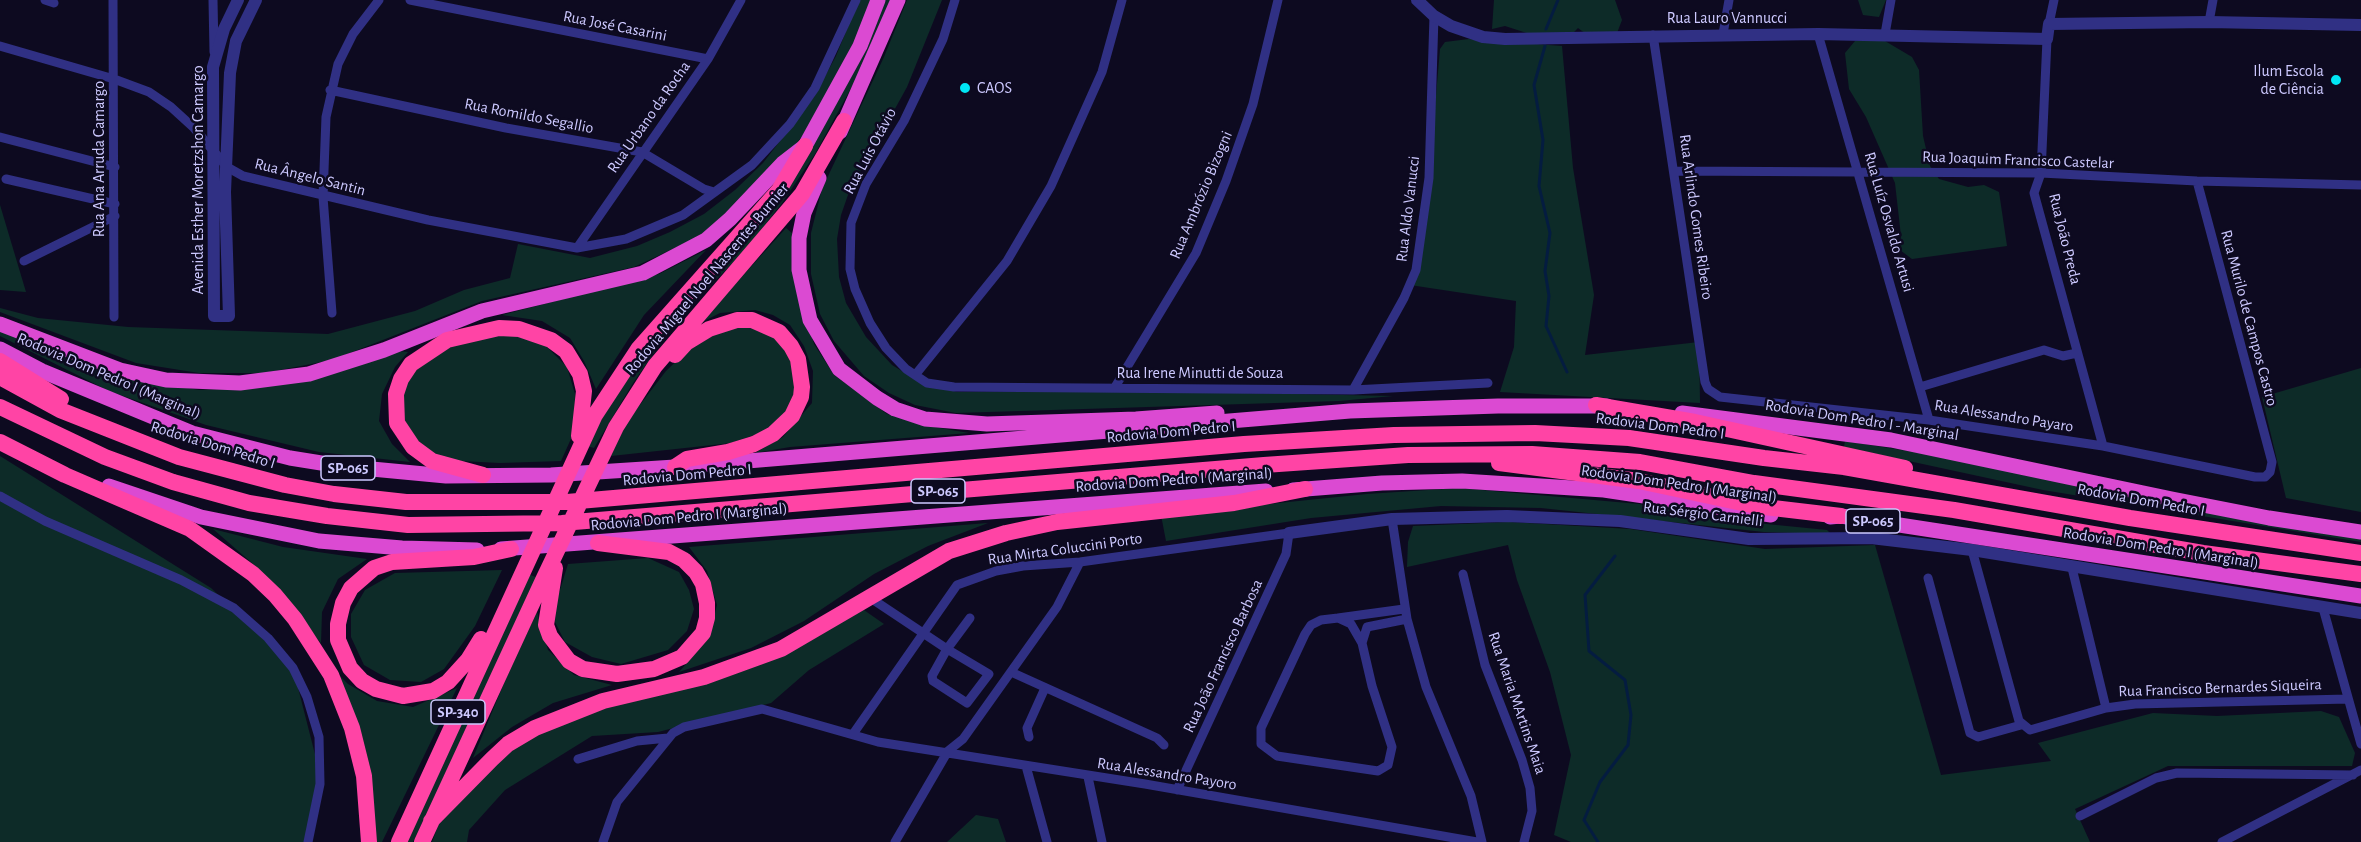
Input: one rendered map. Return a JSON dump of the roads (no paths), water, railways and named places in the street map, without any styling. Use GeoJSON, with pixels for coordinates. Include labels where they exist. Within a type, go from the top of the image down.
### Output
{"type":"FeatureCollection","features":[{"type":"Feature","properties":{"kind":"highway","name":"Rodovia Miguel Noel Nascentes Burnier"},"geometry":{"type":"LineString","coordinates":[[517,583],[595,415],[633,357],[779,190],[860,46],[878,0]]}},
{"type":"Feature","properties":{"kind":"highway","name":"Rodovia Miguel Noel Nascentes Burnier"},"geometry":{"type":"LineString","coordinates":[[431,821],[616,427],[655,366],[802,194],[844,121],[898,0]]}},
{"type":"Feature","properties":{"kind":"highway"},"geometry":{"type":"LineString","coordinates":[[844,121],[804,213],[799,238],[799,270],[810,320],[839,369],[895,409],[925,419],[987,424],[1136,419],[1258,411],[1350,411]]}},
{"type":"Feature","properties":{"kind":"highway"},"geometry":{"type":"LineString","coordinates":[[0,324],[120,370],[166,380],[240,383],[309,374],[384,350],[482,311],[643,273],[665,264],[705,240],[730,219],[783,163],[805,146]]}},
{"type":"Feature","properties":{"kind":"highway"},"geometry":{"type":"LineString","coordinates":[[616,427],[663,366],[686,343],[709,329],[737,320],[752,320],[779,332],[798,359],[801,375],[801,397],[792,416],[773,434],[754,444],[687,459],[675,467]]}},
{"type":"Feature","properties":{"kind":"highway","name":"SP-065"},"geometry":{"type":"LineString","coordinates":[[483,475],[432,461],[413,447],[397,423],[396,394],[401,379],[411,364],[447,340],[467,333],[500,328],[519,329],[551,340],[566,351],[575,363],[584,391],[574,457]]}},
{"type":"Feature","properties":{"kind":"highway","name":"Rodovia Dom Pedro I (Marginal)"},"geometry":{"type":"LineString","coordinates":[[0,349],[42,371],[192,433],[246,447],[373,471],[446,476],[551,475],[675,467],[1350,411]]}},
{"type":"Feature","properties":{"kind":"highway"},"geometry":{"type":"LineString","coordinates":[[0,361],[115,433]]}},
{"type":"Feature","properties":{"kind":"highway","name":"Rodovia Dom Pedro I"},"geometry":{"type":"LineString","coordinates":[[0,377],[60,410],[179,457],[242,475],[334,495],[406,502],[567,502],[1244,444],[1469,433],[1567,434],[1629,438],[1844,467],[1996,492],[2130,518],[2361,553]]}},
{"type":"Feature","properties":{"kind":"highway"},"geometry":{"type":"LineString","coordinates":[[1596,405],[1695,422],[1881,462],[1996,492]]}},
{"type":"Feature","properties":{"kind":"highway","name":"Rodovia Dom Pedro I - Marginal"},"geometry":{"type":"LineString","coordinates":[[1350,411],[1596,405],[1782,424],[1891,440],[2172,499],[2361,532]]}},
{"type":"Feature","properties":{"kind":"highway","name":"SP-065"},"geometry":{"type":"LineString","coordinates":[[0,407],[105,458],[184,485],[249,503],[327,516],[408,525],[562,523],[1041,482],[1408,455],[1532,454],[1640,462],[1754,483],[1954,510],[2203,553],[2361,574]]}},
{"type":"Feature","properties":{"kind":"highway","name":"Rodovia Dom Pedro I (Marginal)"},"geometry":{"type":"LineString","coordinates":[[0,437],[67,470],[151,502],[249,528],[319,541],[363,545],[451,550],[511,549],[1206,494],[1382,483],[1462,481],[1637,494],[1760,515],[1821,518],[1841,516],[2361,596]]}},
{"type":"Feature","properties":{"kind":"highway"},"geometry":{"type":"LineString","coordinates":[[0,442],[75,480],[190,529],[254,574],[275,595],[296,619],[331,675],[352,728],[364,776],[369,842]]}},
{"type":"Feature","properties":{"kind":"highway"},"geometry":{"type":"LineString","coordinates":[[1408,455],[1628,479],[1756,506],[1841,516]]}},
{"type":"Feature","properties":{"kind":"highway"},"geometry":{"type":"LineString","coordinates":[[431,821],[508,744],[535,728],[603,701],[734,668],[790,644],[868,596],[949,551],[1006,533],[1057,522],[1234,503],[1305,489]]}},
{"type":"Feature","properties":{"kind":"highway"},"geometry":{"type":"LineString","coordinates":[[558,549],[546,625],[549,636],[569,661],[583,669],[617,674],[654,669],[682,657],[702,633],[707,618],[707,603],[703,585],[696,572],[684,560],[669,552],[598,543]]}},
{"type":"Feature","properties":{"kind":"highway"},"geometry":{"type":"LineString","coordinates":[[511,549],[474,557],[392,562],[374,568],[351,588],[343,603],[338,624],[338,640],[350,668],[376,689],[403,696],[433,691],[453,677],[468,660],[502,601],[517,583]]}},
{"type":"Feature","properties":{"kind":"highway","name":"SP-340"},"geometry":{"type":"LineString","coordinates":[[399,842],[517,583]]}},
{"type":"Feature","properties":{"kind":"highway","name":"SP-340"},"geometry":{"type":"LineString","coordinates":[[422,842],[431,821]]}},
{"type":"Feature","properties":{"kind":"street","name":"Rua Ana Arruda Camargo"},"geometry":{"type":"LineString","coordinates":[[113,0],[114,317]]}},
{"type":"Feature","properties":{"kind":"street"},"geometry":{"type":"LineString","coordinates":[[213,0],[214,56]]}},
{"type":"Feature","properties":{"kind":"street","name":"Avenida Esther Moretzshon Camargo"},"geometry":{"type":"LineString","coordinates":[[238,0],[214,56],[214,316],[229,316],[227,167],[230,73],[236,41],[256,0]]}},
{"type":"Feature","properties":{"kind":"street"},"geometry":{"type":"LineString","coordinates":[[332,313],[323,197],[326,117],[330,90],[338,64],[353,34],[379,0]]}},
{"type":"Feature","properties":{"kind":"street","name":"Rua José Casarini"},"geometry":{"type":"LineString","coordinates":[[410,0],[708,59]]}},
{"type":"Feature","properties":{"kind":"street","name":"Rua Urbano da Rocha"},"geometry":{"type":"LineString","coordinates":[[577,248],[708,59],[741,0]]}},
{"type":"Feature","properties":{"kind":"street"},"geometry":{"type":"LineString","coordinates":[[577,248],[626,239],[683,215],[752,165],[790,124],[815,88],[856,0]]}},
{"type":"Feature","properties":{"kind":"street","name":"Rua Luis Otávio"},"geometry":{"type":"LineString","coordinates":[[916,374],[906,369],[886,348],[862,306],[850,269],[851,223],[866,184],[904,121],[938,50],[955,0]]}},
{"type":"Feature","properties":{"kind":"street"},"geometry":{"type":"LineString","coordinates":[[916,374],[1007,261],[1051,186],[1102,72],[1122,0]]}},
{"type":"Feature","properties":{"kind":"street","name":"Rua Ambrózio Bizogni"},"geometry":{"type":"LineString","coordinates":[[1115,387],[1196,253],[1226,181],[1253,104],[1278,0]]}},
{"type":"Feature","properties":{"kind":"street","name":"Rua Lauro Vannucci"},"geometry":{"type":"LineString","coordinates":[[1417,0],[1434,16],[1466,31],[1505,39],[1724,34],[1885,34],[2047,39]]}},
{"type":"Feature","properties":{"kind":"street"},"geometry":{"type":"LineString","coordinates":[[1724,34],[1729,0]]}},
{"type":"Feature","properties":{"kind":"street"},"geometry":{"type":"LineString","coordinates":[[1885,34],[1891,0]]}},
{"type":"Feature","properties":{"kind":"street","name":"Rua João Preda"},"geometry":{"type":"LineString","coordinates":[[2054,0],[2047,39],[2041,173],[2034,193],[2103,446]]}},
{"type":"Feature","properties":{"kind":"street"},"geometry":{"type":"LineString","coordinates":[[2209,22],[2214,0]]}},
{"type":"Feature","properties":{"kind":"street","name":"Rua Aldo Vanucci"},"geometry":{"type":"LineString","coordinates":[[1353,390],[1404,298],[1416,270],[1429,178],[1434,16]]}},
{"type":"Feature","properties":{"kind":"street"},"geometry":{"type":"LineString","coordinates":[[2049,24],[2209,22],[2361,25]]}},
{"type":"Feature","properties":{"kind":"street","name":"Rua Luíz Osvaldo Artusi"},"geometry":{"type":"LineString","coordinates":[[1818,34],[1929,420]]}},
{"type":"Feature","properties":{"kind":"street","name":"Rua Arlindo Gomes Ribeiro"},"geometry":{"type":"LineString","coordinates":[[1653,35],[1705,381],[1708,389],[1720,397]]}},
{"type":"Feature","properties":{"kind":"street","name":"Rua Ângelo Santin"},"geometry":{"type":"LineString","coordinates":[[0,46],[114,79],[149,92],[171,107],[194,128],[227,167],[243,176],[323,197],[577,248]]}},
{"type":"Feature","properties":{"kind":"street","name":"Rua Romildo Segallio"},"geometry":{"type":"LineString","coordinates":[[330,90],[506,128],[642,152],[704,189],[714,192]]}},
{"type":"Feature","properties":{"kind":"street"},"geometry":{"type":"LineString","coordinates":[[0,137],[115,167]]}},
{"type":"Feature","properties":{"kind":"street","name":"Rua Joaquim Francisco Castelar"},"geometry":{"type":"LineString","coordinates":[[1675,171],[2041,173],[2197,182],[2361,185]]}},
{"type":"Feature","properties":{"kind":"street"},"geometry":{"type":"LineString","coordinates":[[6,178],[115,204]]}},
{"type":"Feature","properties":{"kind":"street","name":"Rua Murilo de Campos Castro"},"geometry":{"type":"LineString","coordinates":[[2197,182],[2272,462]]}},
{"type":"Feature","properties":{"kind":"street"},"geometry":{"type":"LineString","coordinates":[[24,261],[115,216]]}},
{"type":"Feature","properties":{"kind":"street"},"geometry":{"type":"LineString","coordinates":[[1920,387],[2044,350],[2063,356],[2077,353]]}},
{"type":"Feature","properties":{"kind":"street","name":"Rua Irene Minutti de Souza"},"geometry":{"type":"LineString","coordinates":[[916,374],[927,383],[954,387],[1353,390],[1488,383]]}},
{"type":"Feature","properties":{"kind":"street","name":"Rua Alessandro Payaro"},"geometry":{"type":"LineString","coordinates":[[1720,397],[1929,420],[2103,446],[2255,477],[2265,477],[2270,472],[2272,462]]}},
{"type":"Feature","properties":{"kind":"street"},"geometry":{"type":"LineString","coordinates":[[0,496],[45,521],[181,580],[234,608],[267,638],[293,668],[307,697],[319,738],[320,784],[308,842]]}},
{"type":"Feature","properties":{"kind":"street","name":"Rua Sérgio Carnielli"},"geometry":{"type":"LineString","coordinates":[[1289,533],[1392,519],[1507,516],[1620,521],[1749,538],[1871,538],[1972,550],[2361,613]]}},
{"type":"Feature","properties":{"kind":"street"},"geometry":{"type":"LineString","coordinates":[[1392,519],[1404,609],[1426,687],[1471,796],[1482,842]]}},
{"type":"Feature","properties":{"kind":"street","name":"Rua Mirta Coluccini Porto"},"geometry":{"type":"LineString","coordinates":[[853,735],[957,585],[996,571],[1060,562],[1080,562],[1289,533]]}},
{"type":"Feature","properties":{"kind":"street","name":"Rua João Francisco Barbosa"},"geometry":{"type":"LineString","coordinates":[[1177,790],[1287,554],[1289,533]]}},
{"type":"Feature","properties":{"kind":"street"},"geometry":{"type":"LineString","coordinates":[[1972,550],[2023,727]]}},
{"type":"Feature","properties":{"kind":"street"},"geometry":{"type":"LineString","coordinates":[[895,842],[948,752],[963,739],[1057,607],[1080,562]]}},
{"type":"Feature","properties":{"kind":"street"},"geometry":{"type":"LineString","coordinates":[[2072,568],[2106,708]]}},
{"type":"Feature","properties":{"kind":"street","name":"Rua Maria MArtins Maia"},"geometry":{"type":"LineString","coordinates":[[1463,574],[1485,665],[1522,760],[1530,788],[1532,811],[1524,842]]}},
{"type":"Feature","properties":{"kind":"street","name":"Rua Francisco Bernardes Siqueira"},"geometry":{"type":"LineString","coordinates":[[1928,578],[1971,733],[1978,737],[2023,727],[2034,730],[2106,708],[2135,704],[2348,699]]}},
{"type":"Feature","properties":{"kind":"street"},"geometry":{"type":"LineString","coordinates":[[868,596],[947,649],[988,674],[986,682],[967,703],[933,681],[932,676],[947,649],[970,618]]}},
{"type":"Feature","properties":{"kind":"street"},"geometry":{"type":"LineString","coordinates":[[2323,608],[2361,744]]}},
{"type":"Feature","properties":{"kind":"street"},"geometry":{"type":"LineString","coordinates":[[1338,618],[1351,624],[1362,643],[1372,686],[1392,747],[1388,765],[1383,769],[1371,771],[1277,756],[1261,744],[1261,728],[1311,625],[1321,620],[1404,609]]}},
{"type":"Feature","properties":{"kind":"street"},"geometry":{"type":"LineString","coordinates":[[1362,643],[1366,627],[1407,619]]}},
{"type":"Feature","properties":{"kind":"street"},"geometry":{"type":"LineString","coordinates":[[1011,672],[1156,738],[1164,746]]}},
{"type":"Feature","properties":{"kind":"street"},"geometry":{"type":"LineString","coordinates":[[1029,736],[1027,728],[1045,688]]}},
{"type":"Feature","properties":{"kind":"street","name":"Rua Alessandro Payoro"},"geometry":{"type":"LineString","coordinates":[[668,738],[684,727],[762,709],[878,742],[1177,790],[1426,837],[1477,842]]}},
{"type":"Feature","properties":{"kind":"street"},"geometry":{"type":"LineString","coordinates":[[578,759],[637,741],[668,738]]}},
{"type":"Feature","properties":{"kind":"street"},"geometry":{"type":"LineString","coordinates":[[603,842],[617,802],[668,738]]}},
{"type":"Feature","properties":{"kind":"street"},"geometry":{"type":"LineString","coordinates":[[1026,766],[1047,842]]}},
{"type":"Feature","properties":{"kind":"street"},"geometry":{"type":"LineString","coordinates":[[2080,816],[2156,778],[2177,773],[2357,773]]}},
{"type":"Feature","properties":{"kind":"street"},"geometry":{"type":"LineString","coordinates":[[2222,842],[2357,773]]}},
{"type":"Feature","properties":{"kind":"street"},"geometry":{"type":"LineString","coordinates":[[1088,777],[1102,842]]}},
{"type":"Feature","properties":{"kind":"waterway"},"geometry":{"type":"LineString","coordinates":[[1546,29],[1558,0]]}},
{"type":"Feature","properties":{"kind":"waterway"},"geometry":{"type":"LineString","coordinates":[[1545,46],[1534,85],[1543,140],[1539,186],[1550,233],[1545,271],[1549,296],[1546,326],[1567,372]]}},
{"type":"Feature","properties":{"kind":"waterway"},"geometry":{"type":"LineString","coordinates":[[1598,842],[1584,820],[1600,782],[1628,745],[1631,715],[1625,680],[1589,651],[1585,595],[1615,556]]}},
{"type":"Feature","properties":{"kind":"place","name":"Ilum Escola de Ciência"},"geometry":{"type":"Point","coordinates":[2336,80]}},
{"type":"Feature","properties":{"kind":"place","name":"CAOS"},"geometry":{"type":"Point","coordinates":[965,88]}}]}
